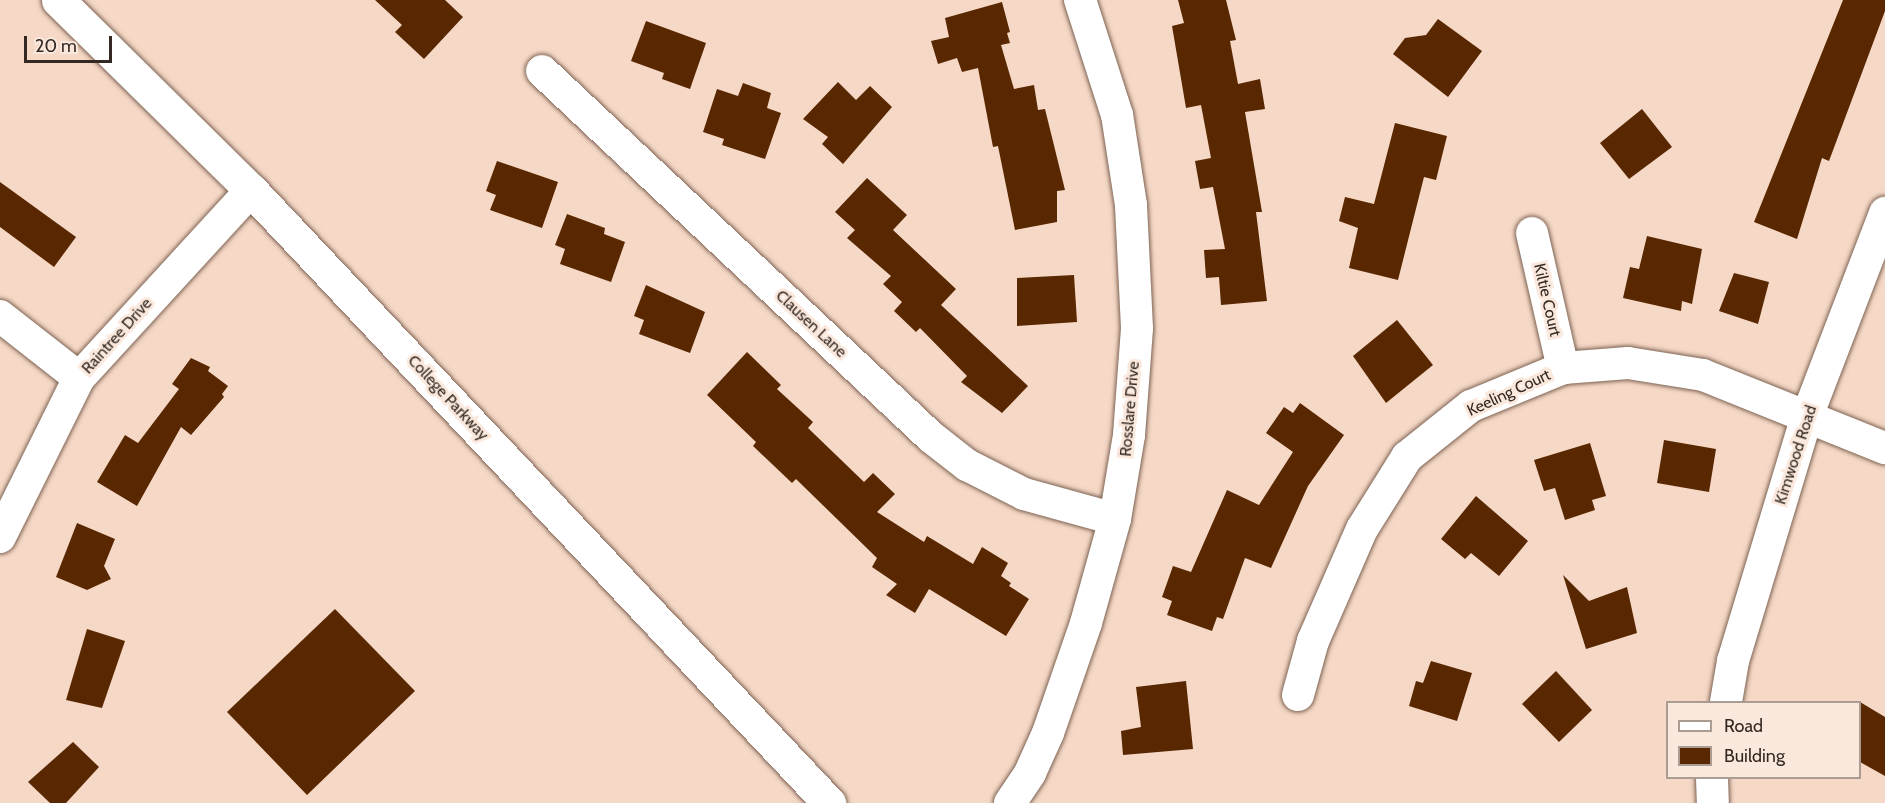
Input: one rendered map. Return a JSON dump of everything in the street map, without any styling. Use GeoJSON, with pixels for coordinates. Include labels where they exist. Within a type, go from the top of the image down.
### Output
{"type":"FeatureCollection","features":[{"type":"Feature","properties":{"kind":"main road","name":"College Parkway"},"geometry":{"type":"LineString","coordinates":[[58,0],[251,190],[830,803]]}},
{"type":"Feature","properties":{"kind":"street","name":"Rosslare Drive"},"geometry":{"type":"LineString","coordinates":[[1010,803],[1030,773],[1048,733],[1115,519],[1129,435],[1137,328],[1131,205],[1117,115],[1080,0]]}},
{"type":"Feature","properties":{"kind":"street","name":"Clausen Lane"},"geometry":{"type":"LineString","coordinates":[[542,71],[931,437],[967,465],[1024,494],[1115,519]]}},
{"type":"Feature","properties":{"kind":"street","name":"Raintree Drive"},"geometry":{"type":"LineString","coordinates":[[0,537],[79,378],[251,190]]}},
{"type":"Feature","properties":{"kind":"street","name":"Kimwood Road"},"geometry":{"type":"LineString","coordinates":[[1726,701],[1734,661],[1806,419],[1885,213]]}},
{"type":"Feature","properties":{"kind":"street","name":"Kiltie Court"},"geometry":{"type":"LineString","coordinates":[[1532,233],[1563,368]]}},
{"type":"Feature","properties":{"kind":"street"},"geometry":{"type":"LineString","coordinates":[[0,316],[79,378]]}},
{"type":"Feature","properties":{"kind":"street","name":"Keeling Court"},"geometry":{"type":"LineString","coordinates":[[1298,695],[1313,641],[1362,529],[1407,457],[1471,406],[1563,368],[1628,363],[1703,375],[1806,419],[1885,448]]}},
{"type":"Feature","properties":{"kind":"street"},"geometry":{"type":"LineString","coordinates":[[1712,779],[1713,803]]}},
{"type":"Feature","properties":{"kind":"building"},"geometry":{"type":"Polygon","coordinates":[[[375,0],[445,0],[463,17],[424,59],[395,32],[402,25],[375,0]]]}},
{"type":"Feature","properties":{"kind":"building"},"geometry":{"type":"Polygon","coordinates":[[[1178,0],[1226,0],[1236,40],[1230,41],[1238,84],[1260,79],[1265,109],[1245,112],[1262,212],[1256,212],[1267,301],[1221,305],[1219,277],[1206,278],[1204,250],[1225,249],[1213,187],[1200,189],[1195,161],[1211,158],[1201,105],[1186,108],[1172,26],[1184,23],[1178,0]]]}},
{"type":"Feature","properties":{"kind":"building"},"geometry":{"type":"Polygon","coordinates":[[[1843,0],[1885,0],[1885,11],[1829,161],[1822,158],[1797,239],[1754,222],[1843,0]]]}},
{"type":"Feature","properties":{"kind":"building"},"geometry":{"type":"Polygon","coordinates":[[[1002,2],[1010,32],[1007,33],[1010,43],[1001,45],[1014,89],[1034,85],[1038,110],[1045,109],[1065,190],[1057,191],[1057,222],[1015,230],[998,146],[993,147],[978,68],[962,72],[957,58],[938,64],[931,41],[949,37],[945,18],[1002,2]]]}},
{"type":"Feature","properties":{"kind":"building"},"geometry":{"type":"Polygon","coordinates":[[[1438,19],[1482,51],[1448,97],[1393,54],[1405,38],[1426,35],[1438,19]]]}},
{"type":"Feature","properties":{"kind":"building"},"geometry":{"type":"Polygon","coordinates":[[[646,21],[706,43],[690,89],[662,79],[664,73],[631,61],[646,21]]]}},
{"type":"Feature","properties":{"kind":"building"},"geometry":{"type":"Polygon","coordinates":[[[838,82],[856,100],[870,86],[892,107],[843,164],[822,144],[828,137],[803,119],[838,82]]]}},
{"type":"Feature","properties":{"kind":"building"},"geometry":{"type":"Polygon","coordinates":[[[743,83],[771,93],[767,108],[781,113],[765,159],[722,145],[724,139],[703,132],[717,89],[738,96],[743,83]]]}},
{"type":"Feature","properties":{"kind":"building"},"geometry":{"type":"Polygon","coordinates":[[[1642,109],[1672,147],[1629,179],[1600,143],[1642,109]]]}},
{"type":"Feature","properties":{"kind":"building"},"geometry":{"type":"Polygon","coordinates":[[[1395,123],[1447,136],[1436,180],[1424,177],[1398,280],[1349,268],[1358,228],[1339,221],[1345,197],[1374,204],[1395,123]]]}},
{"type":"Feature","properties":{"kind":"building"},"geometry":{"type":"Polygon","coordinates":[[[497,161],[558,182],[542,228],[490,210],[496,195],[486,191],[497,161]]]}},
{"type":"Feature","properties":{"kind":"building"},"geometry":{"type":"Polygon","coordinates":[[[867,178],[907,215],[893,230],[956,289],[941,305],[1028,386],[1002,413],[961,382],[967,376],[920,328],[916,332],[894,311],[902,302],[883,284],[891,276],[847,238],[855,230],[835,212],[867,178]]]}},
{"type":"Feature","properties":{"kind":"building"},"geometry":{"type":"Polygon","coordinates":[[[0,182],[76,237],[54,267],[0,227],[0,182]]]}},
{"type":"Feature","properties":{"kind":"building"},"geometry":{"type":"Polygon","coordinates":[[[567,214],[605,228],[604,234],[625,242],[611,282],[560,264],[565,249],[555,245],[567,214]]]}},
{"type":"Feature","properties":{"kind":"building"},"geometry":{"type":"Polygon","coordinates":[[[1647,236],[1702,249],[1692,304],[1682,301],[1681,311],[1623,298],[1630,267],[1639,269],[1647,236]]]}},
{"type":"Feature","properties":{"kind":"building"},"geometry":{"type":"Polygon","coordinates":[[[1734,273],[1769,282],[1758,324],[1719,311],[1734,273]]]}},
{"type":"Feature","properties":{"kind":"building"},"geometry":{"type":"Polygon","coordinates":[[[1074,275],[1077,322],[1017,326],[1017,278],[1074,275]]]}},
{"type":"Feature","properties":{"kind":"building"},"geometry":{"type":"Polygon","coordinates":[[[646,285],[705,312],[690,353],[639,334],[644,320],[634,316],[646,285]]]}},
{"type":"Feature","properties":{"kind":"building"},"geometry":{"type":"Polygon","coordinates":[[[1397,320],[1433,365],[1386,403],[1353,356],[1397,320]]]}},
{"type":"Feature","properties":{"kind":"building"},"geometry":{"type":"Polygon","coordinates":[[[747,352],[781,385],[777,389],[813,422],[808,428],[864,482],[873,473],[895,494],[877,512],[924,542],[927,536],[973,564],[982,547],[1008,563],[1001,576],[1011,583],[1009,586],[1029,599],[1006,636],[929,589],[915,613],[886,595],[897,584],[872,567],[877,558],[796,479],[792,483],[753,446],[756,442],[707,395],[747,352]]]}},
{"type":"Feature","properties":{"kind":"building"},"geometry":{"type":"Polygon","coordinates":[[[191,358],[210,367],[208,371],[228,386],[222,394],[224,397],[191,435],[181,427],[137,506],[97,482],[125,435],[138,443],[179,389],[172,384],[191,358]]]}},
{"type":"Feature","properties":{"kind":"building"},"geometry":{"type":"Polygon","coordinates":[[[1300,403],[1344,435],[1308,486],[1271,568],[1245,558],[1223,619],[1217,617],[1212,631],[1167,615],[1172,601],[1162,597],[1173,566],[1191,572],[1227,490],[1259,505],[1293,452],[1266,433],[1284,407],[1293,413],[1300,403]]]}},
{"type":"Feature","properties":{"kind":"building"},"geometry":{"type":"Polygon","coordinates":[[[1664,440],[1716,449],[1709,492],[1657,483],[1664,440]]]}},
{"type":"Feature","properties":{"kind":"building"},"geometry":{"type":"Polygon","coordinates":[[[1590,443],[1606,496],[1592,500],[1595,510],[1565,520],[1555,488],[1544,491],[1534,460],[1590,443]]]}},
{"type":"Feature","properties":{"kind":"building"},"geometry":{"type":"Polygon","coordinates":[[[1476,496],[1528,541],[1499,576],[1471,553],[1465,559],[1441,539],[1476,496]]]}},
{"type":"Feature","properties":{"kind":"building"},"geometry":{"type":"Polygon","coordinates":[[[77,523],[115,539],[104,566],[111,579],[87,590],[56,577],[77,523]]]}},
{"type":"Feature","properties":{"kind":"building"},"geometry":{"type":"Polygon","coordinates":[[[1563,575],[1589,601],[1627,587],[1637,633],[1586,649],[1563,575]]]}},
{"type":"Feature","properties":{"kind":"building"},"geometry":{"type":"Polygon","coordinates":[[[335,609],[415,691],[307,795],[227,712],[335,609]]]}},
{"type":"Feature","properties":{"kind":"building"},"geometry":{"type":"Polygon","coordinates":[[[87,629],[125,641],[102,708],[66,700],[87,629]]]}},
{"type":"Feature","properties":{"kind":"building"},"geometry":{"type":"Polygon","coordinates":[[[1431,661],[1472,673],[1457,721],[1409,706],[1416,681],[1423,683],[1431,661]]]}},
{"type":"Feature","properties":{"kind":"building"},"geometry":{"type":"Polygon","coordinates":[[[1556,671],[1592,710],[1559,742],[1522,704],[1556,671]]]}},
{"type":"Feature","properties":{"kind":"building"},"geometry":{"type":"Polygon","coordinates":[[[1186,681],[1193,749],[1123,755],[1121,731],[1141,727],[1136,687],[1186,681]]]}},
{"type":"Feature","properties":{"kind":"building"},"geometry":{"type":"Polygon","coordinates":[[[1861,703],[1885,717],[1885,776],[1861,763],[1861,703]]]}},
{"type":"Feature","properties":{"kind":"building"},"geometry":{"type":"Polygon","coordinates":[[[73,742],[99,767],[66,803],[50,803],[28,782],[73,742]]]}}]}
